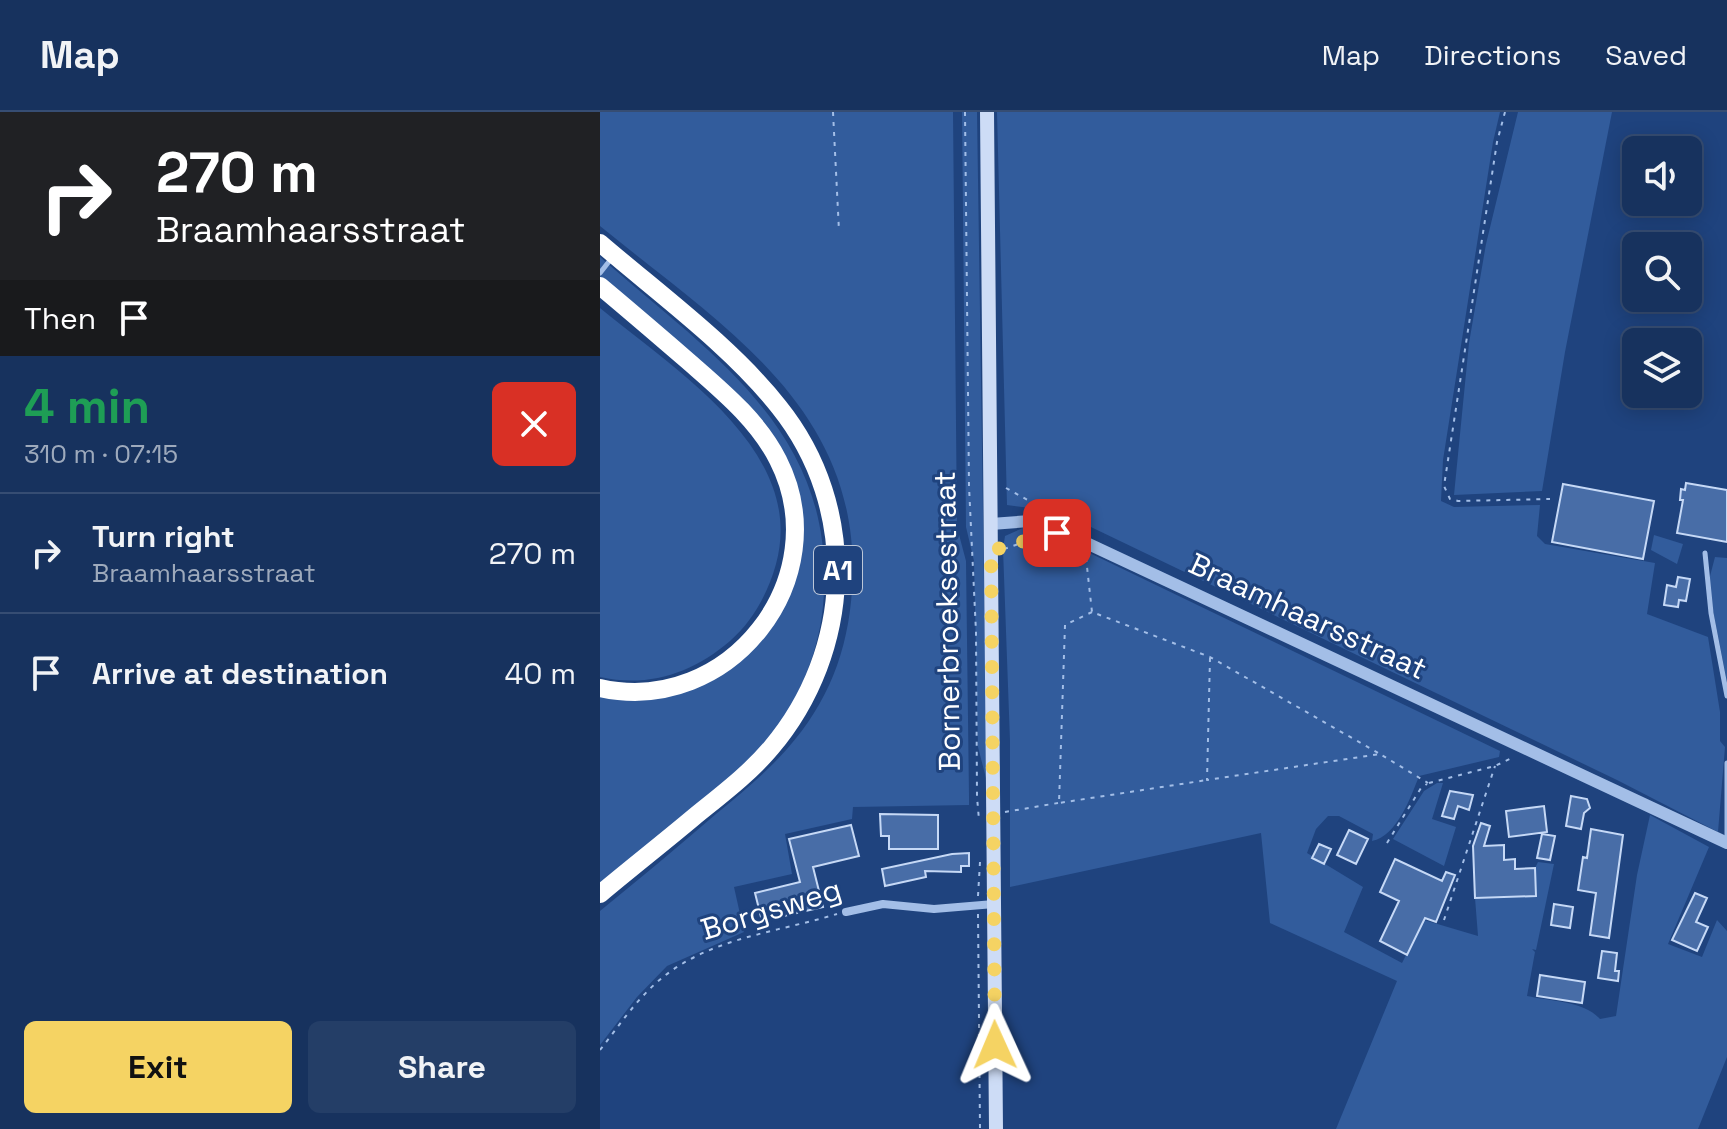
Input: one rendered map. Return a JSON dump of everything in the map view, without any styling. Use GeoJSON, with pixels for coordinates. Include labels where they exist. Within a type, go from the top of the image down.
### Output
{"type":"FeatureCollection","features":[{"type":"Feature","properties":{"kind":"highway","name":"A1"},"geometry":{"type":"LineString","coordinates":[[600,894],[751,769],[789,726],[816,677],[829,640],[838,569],[834,530],[824,489],[807,449],[780,408],[751,376],[607,249]]}},
{"type":"Feature","properties":{"kind":"highway","name":"A1"},"geometry":{"type":"LineString","coordinates":[[600,286],[749,418],[779,460],[787,483],[794,527],[792,562],[776,605],[755,638],[741,652],[699,679],[671,689],[640,692],[600,688]]}},
{"type":"Feature","properties":{"kind":"main road","name":"Bornerbroeksestraat"},"geometry":{"type":"LineString","coordinates":[[987,112],[996,1129]]}},
{"type":"Feature","properties":{"kind":"street","name":"Braamhaarsstraat"},"geometry":{"type":"LineString","coordinates":[[991,524],[1030,521],[1048,525],[1727,840]]}},
{"type":"Feature","properties":{"kind":"street","name":"Borgsweg"},"geometry":{"type":"LineString","coordinates":[[846,912],[883,904],[919,909],[994,904]]}},
{"type":"Feature","properties":{"kind":"lane"},"geometry":{"type":"LineString","coordinates":[[600,273],[607,249]]}},
{"type":"Feature","properties":{"kind":"lane"},"geometry":{"type":"LineString","coordinates":[[1705,553],[1711,613],[1727,696]]}},
{"type":"Feature","properties":{"kind":"lane"},"geometry":{"type":"LineString","coordinates":[[1727,763],[1727,840]]}},
{"type":"Feature","properties":{"kind":"path"},"geometry":{"type":"LineString","coordinates":[[833,112],[839,231]]}},
{"type":"Feature","properties":{"kind":"path","name":"Bornerbroeksestraat"},"geometry":{"type":"LineString","coordinates":[[965,112],[969,486],[980,824]]}},
{"type":"Feature","properties":{"kind":"path"},"geometry":{"type":"LineString","coordinates":[[1505,112],[1497,142],[1444,486],[1450,499],[1458,501],[1550,499]]}},
{"type":"Feature","properties":{"kind":"path"},"geometry":{"type":"LineString","coordinates":[[969,486],[1009,489],[1052,514]]}},
{"type":"Feature","properties":{"kind":"path"},"geometry":{"type":"LineString","coordinates":[[971,550],[1007,549],[1048,533],[1071,535]]}},
{"type":"Feature","properties":{"kind":"path"},"geometry":{"type":"LineString","coordinates":[[1084,541],[1092,612]]}},
{"type":"Feature","properties":{"kind":"path"},"geometry":{"type":"LineString","coordinates":[[1059,803],[1065,625],[1092,612],[1210,657],[1428,783]]}},
{"type":"Feature","properties":{"kind":"path"},"geometry":{"type":"LineString","coordinates":[[1207,780],[1210,657]]}},
{"type":"Feature","properties":{"kind":"path"},"geometry":{"type":"LineString","coordinates":[[1387,843],[1421,788],[1428,783],[1512,760],[1522,745]]}},
{"type":"Feature","properties":{"kind":"path"},"geometry":{"type":"LineString","coordinates":[[994,814],[1380,754]]}},
{"type":"Feature","properties":{"kind":"path"},"geometry":{"type":"LineString","coordinates":[[1444,920],[1495,766]]}},
{"type":"Feature","properties":{"kind":"path"},"geometry":{"type":"LineString","coordinates":[[980,1129],[978,907],[981,854]]}},
{"type":"Feature","properties":{"kind":"path","name":"Borgsweg"},"geometry":{"type":"LineString","coordinates":[[600,1050],[637,1002],[656,983],[684,963],[715,947],[748,936],[846,912]]}},
{"type":"Feature","properties":{"kind":"shaded area"},"geometry":{"type":"Polygon","coordinates":[[[600,112],[953,112],[957,527],[966,561],[969,805],[853,807],[852,819],[785,834],[792,874],[734,887],[744,932],[667,966],[637,997],[600,1045],[600,911],[753,783],[801,731],[825,695],[833,675],[846,634],[852,590],[850,527],[835,471],[810,422],[777,378],[737,338],[600,226],[600,112]]]}},
{"type":"Feature","properties":{"kind":"shaded area"},"geometry":{"type":"Polygon","coordinates":[[[962,112],[977,112],[987,782],[978,747],[974,561],[966,527],[962,112]]]}},
{"type":"Feature","properties":{"kind":"shaded area"},"geometry":{"type":"Polygon","coordinates":[[[997,112],[1500,112],[1443,460],[1441,501],[1454,507],[1540,505],[1537,536],[1545,544],[1655,563],[1647,614],[1708,637],[1720,712],[1720,741],[1725,747],[1718,832],[1617,780],[1068,516],[1007,505],[997,112]]]}},
{"type":"Feature","properties":{"kind":"shaded area"},"geometry":{"type":"Polygon","coordinates":[[[1518,112],[1612,112],[1565,352],[1542,491],[1454,495],[1469,343],[1486,244],[1518,112]]]}},
{"type":"Feature","properties":{"kind":"shaded area"},"geometry":{"type":"Polygon","coordinates":[[[600,257],[725,366],[760,404],[790,446],[811,493],[823,546],[823,606],[816,646],[802,684],[771,737],[746,764],[600,885],[600,696],[643,699],[729,668],[798,560],[776,446],[600,281],[600,257]]]}},
{"type":"Feature","properties":{"kind":"shaded area"},"geometry":{"type":"Polygon","coordinates":[[[600,308],[696,386],[727,416],[753,449],[772,485],[780,523],[773,575],[759,606],[746,625],[701,662],[669,675],[635,681],[600,677],[600,308]]]}},
{"type":"Feature","properties":{"kind":"shaded area"},"geometry":{"type":"Polygon","coordinates":[[[1025,527],[1042,530],[1500,751],[1499,757],[1419,776],[1396,824],[1381,838],[1372,841],[1373,834],[1339,816],[1328,816],[1316,829],[1307,853],[1363,887],[1344,932],[1402,963],[1424,920],[1478,936],[1475,898],[1536,896],[1535,868],[1538,862],[1554,864],[1536,950],[1532,949],[1535,952],[1527,996],[1576,1005],[1600,1019],[1616,1016],[1637,875],[1650,815],[1709,847],[1668,944],[1702,957],[1717,920],[1727,931],[1727,1057],[1698,1129],[1336,1129],[1397,981],[1270,923],[1261,833],[1010,887],[1010,741],[1003,549],[1005,536],[1025,527]]]}},
{"type":"Feature","properties":{"kind":"shaded area"},"geometry":{"type":"Polygon","coordinates":[[[1654,535],[1683,544],[1677,564],[1651,550],[1654,535]]]}},
{"type":"Feature","properties":{"kind":"shaded area"},"geometry":{"type":"Polygon","coordinates":[[[1715,557],[1727,558],[1727,682],[1709,580],[1715,557]]]}},
{"type":"Feature","properties":{"kind":"shaded area"},"geometry":{"type":"Polygon","coordinates":[[[1443,783],[1432,819],[1456,827],[1444,866],[1393,839],[1424,791],[1443,783]]]}},
{"type":"Feature","properties":{"kind":"building"},"geometry":{"type":"Polygon","coordinates":[[[1686,483],[1727,490],[1727,542],[1677,533],[1683,500],[1680,500],[1681,489],[1685,490],[1686,483]]]}},
{"type":"Feature","properties":{"kind":"building"},"geometry":{"type":"Polygon","coordinates":[[[1563,484],[1654,501],[1643,559],[1552,542],[1563,484]]]}},
{"type":"Feature","properties":{"kind":"building"},"geometry":{"type":"Polygon","coordinates":[[[1678,577],[1690,579],[1686,601],[1679,600],[1678,607],[1664,605],[1667,585],[1676,587],[1678,577]]]}},
{"type":"Feature","properties":{"kind":"building"},"geometry":{"type":"Polygon","coordinates":[[[1450,791],[1473,795],[1469,810],[1458,806],[1454,819],[1442,816],[1450,791]]]}},
{"type":"Feature","properties":{"kind":"building"},"geometry":{"type":"Polygon","coordinates":[[[1571,796],[1587,799],[1590,808],[1584,813],[1581,829],[1566,826],[1571,796]]]}},
{"type":"Feature","properties":{"kind":"building"},"geometry":{"type":"Polygon","coordinates":[[[1544,806],[1547,832],[1509,837],[1506,811],[1544,806]]]}},
{"type":"Feature","properties":{"kind":"building"},"geometry":{"type":"Polygon","coordinates":[[[880,814],[938,815],[938,849],[889,849],[889,836],[881,836],[880,814]]]}},
{"type":"Feature","properties":{"kind":"building"},"geometry":{"type":"Polygon","coordinates":[[[1481,823],[1490,826],[1484,846],[1504,845],[1504,860],[1515,859],[1515,869],[1535,868],[1536,896],[1475,898],[1473,846],[1481,823]]]}},
{"type":"Feature","properties":{"kind":"building"},"geometry":{"type":"Polygon","coordinates":[[[851,825],[859,856],[813,867],[823,907],[762,921],[755,893],[800,882],[789,839],[851,825]]]}},
{"type":"Feature","properties":{"kind":"building"},"geometry":{"type":"Polygon","coordinates":[[[1591,829],[1623,835],[1609,938],[1590,935],[1596,893],[1578,890],[1591,829]]]}},
{"type":"Feature","properties":{"kind":"building"},"geometry":{"type":"Polygon","coordinates":[[[1349,830],[1368,839],[1356,864],[1337,855],[1349,830]]]}},
{"type":"Feature","properties":{"kind":"building"},"geometry":{"type":"Polygon","coordinates":[[[1542,834],[1555,836],[1550,860],[1537,858],[1542,834]]]}},
{"type":"Feature","properties":{"kind":"building"},"geometry":{"type":"Polygon","coordinates":[[[1319,844],[1331,849],[1324,864],[1312,858],[1319,844]]]}},
{"type":"Feature","properties":{"kind":"building"},"geometry":{"type":"Polygon","coordinates":[[[969,853],[969,866],[961,866],[961,872],[925,871],[926,877],[885,886],[882,869],[969,853]]]}},
{"type":"Feature","properties":{"kind":"building"},"geometry":{"type":"Polygon","coordinates":[[[1395,859],[1442,881],[1446,872],[1455,875],[1436,922],[1425,918],[1407,955],[1380,941],[1399,901],[1380,892],[1395,859]]]}},
{"type":"Feature","properties":{"kind":"building"},"geometry":{"type":"Polygon","coordinates":[[[1695,893],[1707,898],[1696,922],[1708,927],[1697,951],[1672,940],[1695,893]]]}},
{"type":"Feature","properties":{"kind":"building"},"geometry":{"type":"Polygon","coordinates":[[[1554,904],[1573,907],[1570,928],[1551,925],[1554,904]]]}},
{"type":"Feature","properties":{"kind":"building"},"geometry":{"type":"Polygon","coordinates":[[[1602,951],[1617,953],[1615,971],[1619,971],[1618,981],[1598,978],[1602,951]]]}},
{"type":"Feature","properties":{"kind":"building"},"geometry":{"type":"Polygon","coordinates":[[[1540,975],[1585,982],[1582,1003],[1537,996],[1540,975]]]}},
{"type":"Feature","properties":{"kind":"route"},"geometry":{"type":"LineString","coordinates":[[995,1045],[991,549],[1007,549],[1048,533],[1057,533]]}}]}
